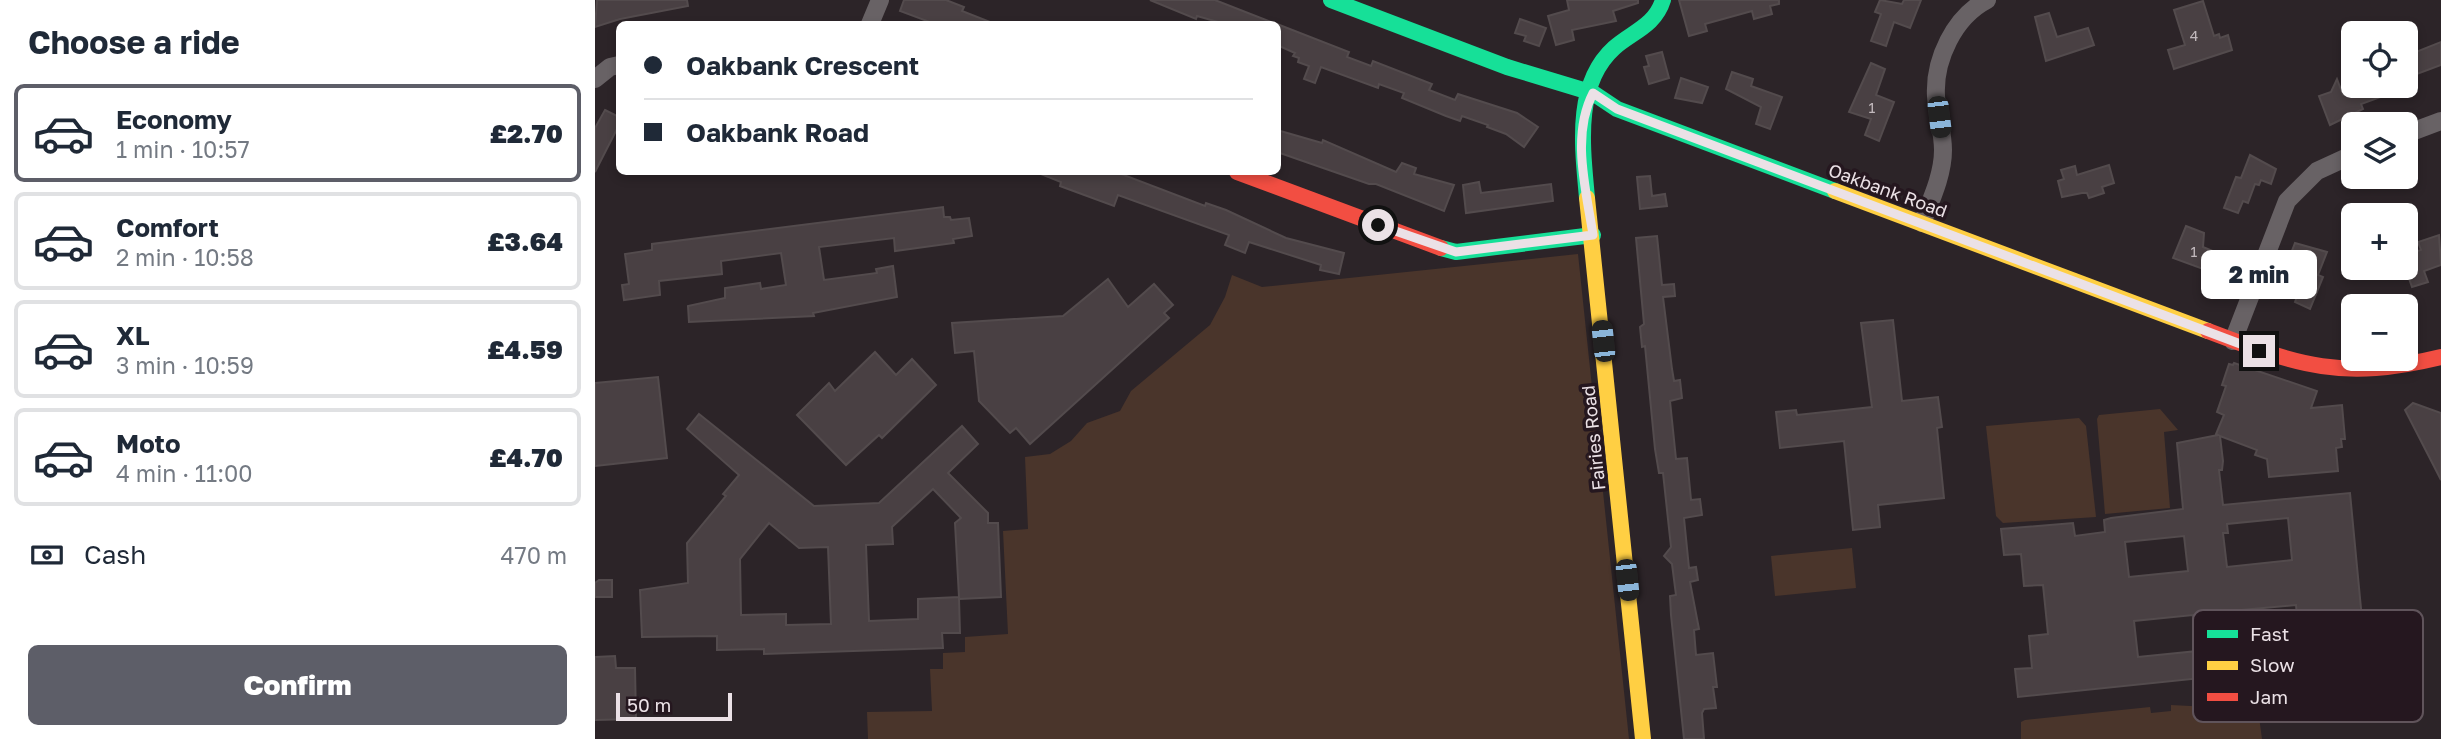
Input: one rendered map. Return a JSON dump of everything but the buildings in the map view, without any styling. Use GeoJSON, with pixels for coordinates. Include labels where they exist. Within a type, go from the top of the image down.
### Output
{"type":"FeatureCollection","features":[{"type":"Feature","properties":{"kind":"street"},"geometry":{"type":"LineString","coordinates":[[871,21],[880,0]]}},
{"type":"Feature","properties":{"kind":"street","name":"Oakbank Road"},"geometry":{"type":"LineString","coordinates":[[1331,0],[1507,67],[1593,93],[1617,109],[2284,360],[2326,370],[2373,372],[2441,357]]}},
{"type":"Feature","properties":{"kind":"street","name":"Fairies Road"},"geometry":{"type":"LineString","coordinates":[[1643,739],[1581,136],[1586,105],[1593,93],[1599,68],[1612,50],[1640,32],[1660,11],[1663,0]]}},
{"type":"Feature","properties":{"kind":"street"},"geometry":{"type":"LineString","coordinates":[[1922,222],[1939,177],[1943,150],[1936,95],[1940,61],[1962,19],[1987,0]]}},
{"type":"Feature","properties":{"kind":"street"},"geometry":{"type":"LineString","coordinates":[[595,79],[616,66]]}},
{"type":"Feature","properties":{"kind":"street"},"geometry":{"type":"LineString","coordinates":[[2418,130],[2441,121]]}},
{"type":"Feature","properties":{"kind":"street"},"geometry":{"type":"LineString","coordinates":[[2233,341],[2287,201],[2317,171],[2341,160]]}},
{"type":"Feature","properties":{"kind":"street"},"geometry":{"type":"LineString","coordinates":[[1245,175],[1427,244],[1456,252],[1593,235]]}},
{"type":"Feature","properties":{"kind":"shaded area"},"geometry":{"type":"Polygon","coordinates":[[[1578,254],[1629,739],[868,739],[867,712],[932,711],[930,669],[943,669],[943,653],[965,652],[965,637],[1008,634],[1003,531],[1028,529],[1025,457],[1050,454],[1071,441],[1087,423],[1120,411],[1131,391],[1210,325],[1225,297],[1232,275],[1262,287],[1578,254]]]}},
{"type":"Feature","properties":{"kind":"shaded area"},"geometry":{"type":"Polygon","coordinates":[[[2160,409],[2178,430],[2164,432],[2170,508],[2105,514],[2097,419],[2099,415],[2160,409]]]}},
{"type":"Feature","properties":{"kind":"shaded area"},"geometry":{"type":"Polygon","coordinates":[[[2079,418],[2086,426],[2096,517],[2003,523],[1996,516],[1986,426],[2079,418]]]}},
{"type":"Feature","properties":{"kind":"shaded area"},"geometry":{"type":"Polygon","coordinates":[[[1852,548],[1856,588],[1775,596],[1771,556],[1852,548]]]}},
{"type":"Feature","properties":{"kind":"shaded area"},"geometry":{"type":"Polygon","coordinates":[[[2171,705],[2193,706],[2193,722],[2260,722],[2262,739],[2021,739],[2021,722],[2025,720],[2150,707],[2151,713],[2171,711],[2171,705]]]}},
{"type":"Feature","properties":{"kind":"traffic: fast"},"geometry":{"type":"LineString","coordinates":[[1331,0],[1507,67],[1593,93],[1617,109],[1835,191]]}},
{"type":"Feature","properties":{"kind":"traffic: fast"},"geometry":{"type":"LineString","coordinates":[[1587,198],[1583,140],[1586,99],[1592,80],[1601,63],[1614,48],[1649,22],[1663,0]]}},
{"type":"Feature","properties":{"kind":"traffic: fast"},"geometry":{"type":"LineString","coordinates":[[1441,248],[1456,252],[1593,235]]}},
{"type":"Feature","properties":{"kind":"traffic: slow"},"geometry":{"type":"LineString","coordinates":[[1835,191],[2208,331]]}},
{"type":"Feature","properties":{"kind":"traffic: slow"},"geometry":{"type":"LineString","coordinates":[[1587,198],[1643,739]]}},
{"type":"Feature","properties":{"kind":"traffic: jam"},"geometry":{"type":"LineString","coordinates":[[1245,175],[1441,248]]}},
{"type":"Feature","properties":{"kind":"traffic: jam"},"geometry":{"type":"LineString","coordinates":[[2208,331],[2296,361],[2348,369],[2376,368],[2441,357]]}},
{"type":"Feature","properties":{"kind":"route"},"geometry":{"type":"LineString","coordinates":[[1378,225],[1456,252],[1593,235],[1581,136],[1586,105],[1593,93],[1617,109],[2259,351]]}}]}
